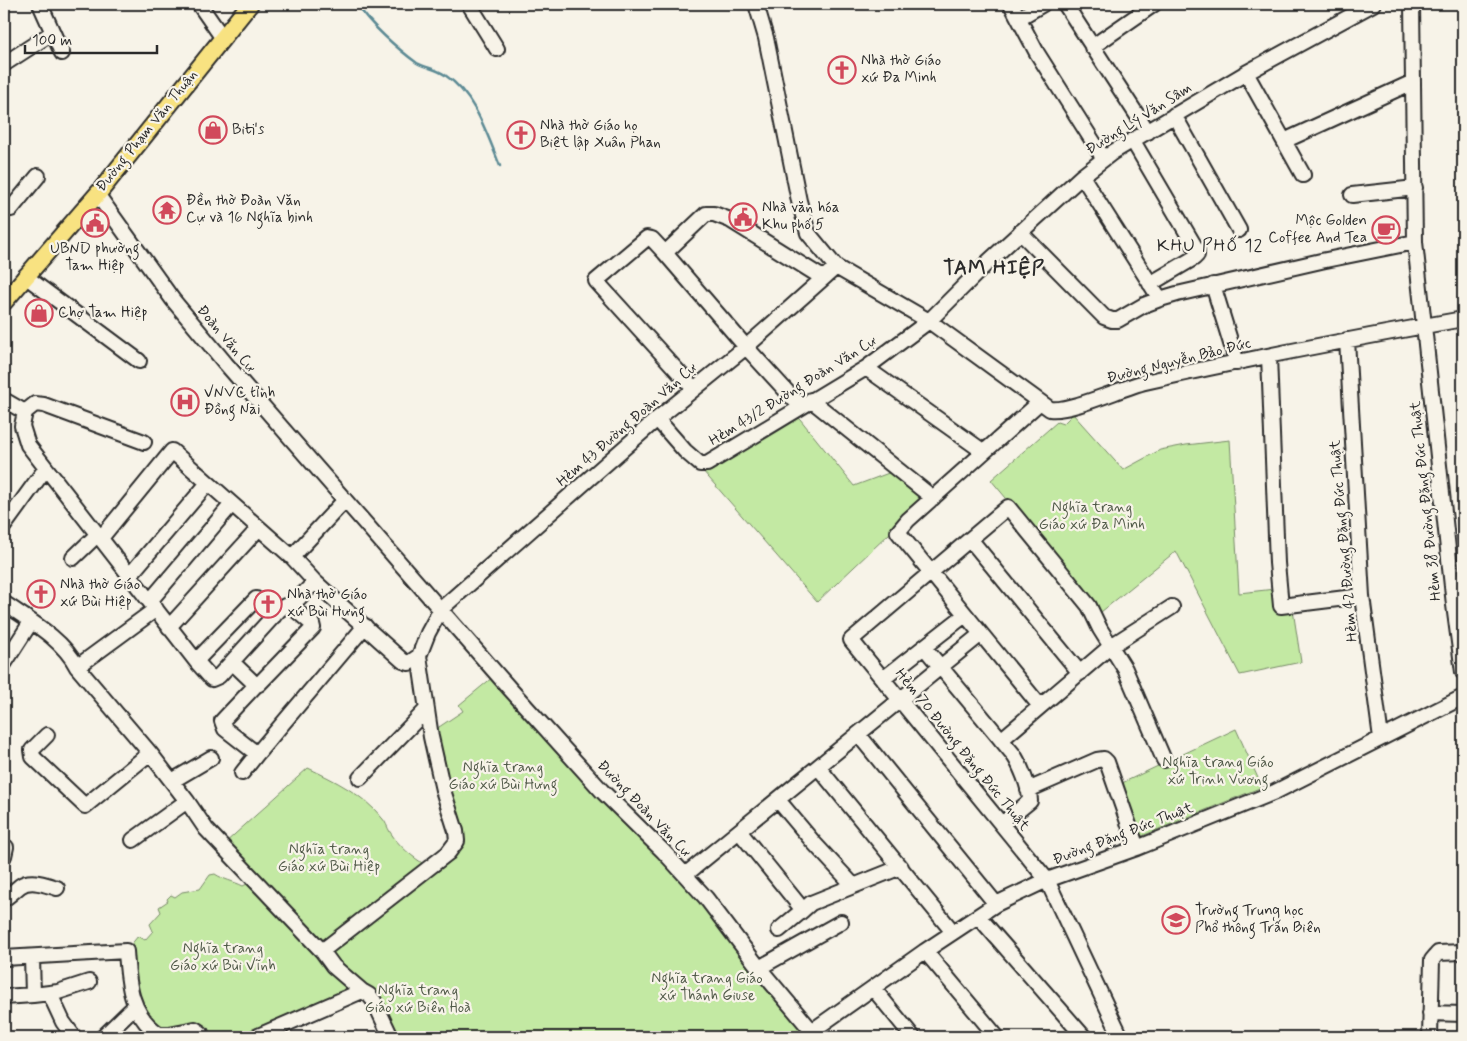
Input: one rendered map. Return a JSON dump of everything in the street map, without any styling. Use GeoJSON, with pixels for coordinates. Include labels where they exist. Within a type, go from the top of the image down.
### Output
{"type":"FeatureCollection","features":[{"type":"Feature","properties":{"kind":"main road","name":"Đường Phạm Văn Thuận"},"geometry":{"type":"LineString","coordinates":[[4,302],[97,194],[250,4]]}},
{"type":"Feature","properties":{"kind":"street"},"geometry":{"type":"LineString","coordinates":[[40,4],[62,53]]}},
{"type":"Feature","properties":{"kind":"street"},"geometry":{"type":"LineString","coordinates":[[199,4],[222,37]]}},
{"type":"Feature","properties":{"kind":"street"},"geometry":{"type":"LineString","coordinates":[[469,4],[497,49]]}},
{"type":"Feature","properties":{"kind":"street"},"geometry":{"type":"LineString","coordinates":[[756,4],[766,38],[799,201],[808,233],[836,267]]}},
{"type":"Feature","properties":{"kind":"street"},"geometry":{"type":"LineString","coordinates":[[1011,4],[1057,86],[1104,158]]}},
{"type":"Feature","properties":{"kind":"street"},"geometry":{"type":"LineString","coordinates":[[1019,18],[1043,4]]}},
{"type":"Feature","properties":{"kind":"street"},"geometry":{"type":"LineString","coordinates":[[1065,4],[1148,132]]}},
{"type":"Feature","properties":{"kind":"street"},"geometry":{"type":"LineString","coordinates":[[1092,47],[1154,4]]}},
{"type":"Feature","properties":{"kind":"street","name":"Đường Lý Văn Sâm"},"geometry":{"type":"LineString","coordinates":[[928,321],[983,266],[1104,158],[1246,73],[1370,4]]}},
{"type":"Feature","properties":{"kind":"street","name":"Hẻm 38 Đường Đặng Đức Thuật"},"geometry":{"type":"LineString","coordinates":[[1412,4],[1416,242],[1453,595],[1463,672]]}},
{"type":"Feature","properties":{"kind":"street"},"geometry":{"type":"LineString","coordinates":[[4,64],[52,33]]}},
{"type":"Feature","properties":{"kind":"street"},"geometry":{"type":"LineString","coordinates":[[1246,73],[1303,175]]}},
{"type":"Feature","properties":{"kind":"street"},"geometry":{"type":"LineString","coordinates":[[1284,141],[1413,82]]}},
{"type":"Feature","properties":{"kind":"street"},"geometry":{"type":"LineString","coordinates":[[1174,115],[1239,230]]}},
{"type":"Feature","properties":{"kind":"street"},"geometry":{"type":"LineString","coordinates":[[1132,141],[1197,250],[1197,255],[1194,258],[1150,284]]}},
{"type":"Feature","properties":{"kind":"street"},"geometry":{"type":"LineString","coordinates":[[11,209],[38,176]]}},
{"type":"Feature","properties":{"kind":"street"},"geometry":{"type":"LineString","coordinates":[[1082,176],[1160,299]]}},
{"type":"Feature","properties":{"kind":"street"},"geometry":{"type":"LineString","coordinates":[[1352,195],[1415,188]]}},
{"type":"Feature","properties":{"kind":"street","name":"Đoàn Văn Cự"},"geometry":{"type":"LineString","coordinates":[[97,194],[173,300],[441,609]]}},
{"type":"Feature","properties":{"kind":"street"},"geometry":{"type":"LineString","coordinates":[[665,253],[706,214],[714,214],[730,220],[823,278]]}},
{"type":"Feature","properties":{"kind":"street"},"geometry":{"type":"LineString","coordinates":[[1020,232],[1104,317],[1112,320],[1118,320],[1144,305],[1160,299],[1213,285],[1416,242]]}},
{"type":"Feature","properties":{"kind":"street"},"geometry":{"type":"LineString","coordinates":[[694,389],[596,281],[643,240],[650,238],[746,347],[806,403],[932,498]]}},
{"type":"Feature","properties":{"kind":"street","name":"Hẻm 43 Đường Đoàn Văn Cự"},"geometry":{"type":"LineString","coordinates":[[441,609],[657,419],[746,347],[836,267]]}},
{"type":"Feature","properties":{"kind":"street","name":"Đường Nguyễn Bảo Đức"},"geometry":{"type":"LineString","coordinates":[[836,267],[928,321],[1050,409],[1063,408],[1138,384],[1347,340],[1463,319]]}},
{"type":"Feature","properties":{"kind":"street"},"geometry":{"type":"LineString","coordinates":[[25,276],[139,362]]}},
{"type":"Feature","properties":{"kind":"street"},"geometry":{"type":"LineString","coordinates":[[1213,285],[1237,363]]}},
{"type":"Feature","properties":{"kind":"street","name":"Hẻm 43/2 Đường Đoàn Văn Cự"},"geometry":{"type":"LineString","coordinates":[[657,419],[686,451],[700,464],[704,464],[866,368],[928,321]]}},
{"type":"Feature","properties":{"kind":"street","name":"Hẻm 42 Đường Đặng Đức Thuật"},"geometry":{"type":"LineString","coordinates":[[1347,340],[1362,596],[1381,738]]}},
{"type":"Feature","properties":{"kind":"street"},"geometry":{"type":"LineString","coordinates":[[1269,356],[1277,563],[1281,606],[1362,596]]}},
{"type":"Feature","properties":{"kind":"street"},"geometry":{"type":"LineString","coordinates":[[866,368],[984,452]]}},
{"type":"Feature","properties":{"kind":"street"},"geometry":{"type":"LineString","coordinates":[[4,400],[25,412]]}},
{"type":"Feature","properties":{"kind":"street"},"geometry":{"type":"LineString","coordinates":[[1040,402],[932,498],[898,532],[1040,706]]}},
{"type":"Feature","properties":{"kind":"street"},"geometry":{"type":"LineString","coordinates":[[144,442],[44,405],[36,404],[25,412],[22,426],[28,445],[196,662],[212,679],[219,676],[274,616],[284,607],[291,606],[315,582]]}},
{"type":"Feature","properties":{"kind":"street"},"geometry":{"type":"LineString","coordinates":[[73,558],[99,536],[172,451],[292,557],[315,582],[406,663],[420,656]]}},
{"type":"Feature","properties":{"kind":"street"},"geometry":{"type":"LineString","coordinates":[[4,526],[46,468]]}},
{"type":"Feature","properties":{"kind":"street"},"geometry":{"type":"LineString","coordinates":[[130,575],[208,483]]}},
{"type":"Feature","properties":{"kind":"street"},"geometry":{"type":"LineString","coordinates":[[292,557],[345,500]]}},
{"type":"Feature","properties":{"kind":"street"},"geometry":{"type":"LineString","coordinates":[[77,668],[153,605],[232,504]]}},
{"type":"Feature","properties":{"kind":"street"},"geometry":{"type":"LineString","coordinates":[[931,572],[1008,507],[1092,611],[1100,629],[1125,669],[1138,695],[1164,760]]}},
{"type":"Feature","properties":{"kind":"street"},"geometry":{"type":"LineString","coordinates":[[170,627],[259,528]]}},
{"type":"Feature","properties":{"kind":"street"},"geometry":{"type":"LineString","coordinates":[[970,539],[1080,672]]}},
{"type":"Feature","properties":{"kind":"street","name":"Hẻm 70 Đường Đặng Đức Thuật"},"geometry":{"type":"LineString","coordinates":[[931,572],[851,640],[1047,880],[1121,1037]]}},
{"type":"Feature","properties":{"kind":"street"},"geometry":{"type":"LineString","coordinates":[[196,662],[256,599],[274,616]]}},
{"type":"Feature","properties":{"kind":"street"},"geometry":{"type":"LineString","coordinates":[[4,603],[53,638],[67,652],[77,668],[150,753],[206,829],[334,966],[369,995],[374,1001],[391,1037]]}},
{"type":"Feature","properties":{"kind":"street"},"geometry":{"type":"LineString","coordinates":[[257,754],[225,729],[222,724],[225,717],[313,628],[312,624],[291,606]]}},
{"type":"Feature","properties":{"kind":"street"},"geometry":{"type":"LineString","coordinates":[[1002,740],[1111,646],[1172,607]]}},
{"type":"Feature","properties":{"kind":"street"},"geometry":{"type":"LineString","coordinates":[[322,951],[448,853],[456,841],[456,831],[430,738],[420,656],[428,633],[441,609]]}},
{"type":"Feature","properties":{"kind":"street","name":"Đường Đoàn Văn Cự"},"geometry":{"type":"LineString","coordinates":[[441,609],[602,791],[706,898],[759,968],[814,1034]]}},
{"type":"Feature","properties":{"kind":"street"},"geometry":{"type":"LineString","coordinates":[[883,679],[965,615]]}},
{"type":"Feature","properties":{"kind":"street"},"geometry":{"type":"LineString","coordinates":[[5,659],[31,622]]}},
{"type":"Feature","properties":{"kind":"street"},"geometry":{"type":"LineString","coordinates":[[242,773],[365,626]]}},
{"type":"Feature","properties":{"kind":"street"},"geometry":{"type":"LineString","coordinates":[[685,875],[981,634]]}},
{"type":"Feature","properties":{"kind":"street"},"geometry":{"type":"LineString","coordinates":[[924,647],[1016,759],[1028,790],[1030,801],[1002,824]]}},
{"type":"Feature","properties":{"kind":"street"},"geometry":{"type":"LineString","coordinates":[[232,662],[256,685]]}},
{"type":"Feature","properties":{"kind":"street","name":"Đường Đặng Đức Thuật"},"geometry":{"type":"LineString","coordinates":[[814,1034],[873,988],[996,904],[1047,880],[1137,848],[1275,792],[1463,697]]}},
{"type":"Feature","properties":{"kind":"street"},"geometry":{"type":"LineString","coordinates":[[360,778],[426,709]]}},
{"type":"Feature","properties":{"kind":"street"},"geometry":{"type":"LineString","coordinates":[[858,734],[996,904]]}},
{"type":"Feature","properties":{"kind":"street"},"geometry":{"type":"LineString","coordinates":[[47,735],[32,750],[33,757],[85,806],[150,753]]}},
{"type":"Feature","properties":{"kind":"street"},"geometry":{"type":"LineString","coordinates":[[172,782],[211,758]]}},
{"type":"Feature","properties":{"kind":"street"},"geometry":{"type":"LineString","coordinates":[[1028,790],[1096,760],[1104,759],[1107,762],[1137,848]]}},
{"type":"Feature","properties":{"kind":"street"},"geometry":{"type":"LineString","coordinates":[[818,767],[953,932]]}},
{"type":"Feature","properties":{"kind":"street"},"geometry":{"type":"LineString","coordinates":[[778,800],[853,886]]}},
{"type":"Feature","properties":{"kind":"street"},"geometry":{"type":"LineString","coordinates":[[133,840],[187,801]]}},
{"type":"Feature","properties":{"kind":"street"},"geometry":{"type":"LineString","coordinates":[[740,831],[803,910]]}},
{"type":"Feature","properties":{"kind":"street"},"geometry":{"type":"LineString","coordinates":[[4,847],[6,847],[4,856]]}},
{"type":"Feature","properties":{"kind":"street"},"geometry":{"type":"LineString","coordinates":[[779,930],[811,903],[901,867]]}},
{"type":"Feature","properties":{"kind":"street"},"geometry":{"type":"LineString","coordinates":[[4,899],[28,882],[57,888]]}},
{"type":"Feature","properties":{"kind":"street"},"geometry":{"type":"LineString","coordinates":[[978,916],[1084,1037]]}},
{"type":"Feature","properties":{"kind":"street"},"geometry":{"type":"LineString","coordinates":[[759,968],[841,922]]}},
{"type":"Feature","properties":{"kind":"street"},"geometry":{"type":"LineString","coordinates":[[4,958],[126,951],[128,984],[134,1007],[145,1021],[159,1034],[195,1029],[201,1033],[202,1037]]}},
{"type":"Feature","properties":{"kind":"street"},"geometry":{"type":"LineString","coordinates":[[925,951],[996,1037]]}},
{"type":"Feature","properties":{"kind":"street"},"geometry":{"type":"LineString","coordinates":[[1430,1037],[1433,958],[1438,953],[1463,952]]}},
{"type":"Feature","properties":{"kind":"street"},"geometry":{"type":"LineString","coordinates":[[32,957],[33,995]]}},
{"type":"Feature","properties":{"kind":"street"},"geometry":{"type":"LineString","coordinates":[[4,997],[50,994],[89,982]]}},
{"type":"Feature","properties":{"kind":"street"},"geometry":{"type":"LineString","coordinates":[[873,988],[913,1037]]}},
{"type":"Feature","properties":{"kind":"street"},"geometry":{"type":"LineString","coordinates":[[256,1037],[284,1032],[362,991]]}},
{"type":"Feature","properties":{"kind":"street"},"geometry":{"type":"LineString","coordinates":[[50,994],[63,1022],[74,1037]]}},
{"type":"Feature","properties":{"kind":"street"},"geometry":{"type":"LineString","coordinates":[[104,1037],[134,1007]]}},
{"type":"Feature","properties":{"kind":"street"},"geometry":{"type":"LineString","coordinates":[[1430,1013],[1463,1014]]}},
{"type":"Feature","properties":{"kind":"green space"},"geometry":{"type":"Polygon","coordinates":[[[796,414],[854,486],[894,471],[927,498],[817,602],[702,470],[796,414]]]}},
{"type":"Feature","properties":{"kind":"green space","name":"Nghĩa trang Giáo xứ Đa Minh"},"geometry":{"type":"Polygon","coordinates":[[[1073,414],[1123,470],[1160,450],[1230,440],[1239,593],[1275,589],[1293,610],[1301,662],[1240,675],[1176,551],[1101,612],[991,480],[1057,422],[1063,424],[1073,414]]]}},
{"type":"Feature","properties":{"kind":"green space"},"geometry":{"type":"Polygon","coordinates":[[[493,677],[702,902],[811,1037],[395,1037],[326,951],[456,848],[433,731],[463,711],[459,705],[493,677]]]}},
{"type":"Feature","properties":{"kind":"green space","name":"Nghĩa trang Giáo xứ Trinh Vương"},"geometry":{"type":"Polygon","coordinates":[[[1236,729],[1262,787],[1137,838],[1120,784],[1236,729]]]}},
{"type":"Feature","properties":{"kind":"green space","name":"Nghĩa trang Giáo xứ Bùi Hiệp"},"geometry":{"type":"Polygon","coordinates":[[[308,768],[358,795],[375,810],[402,847],[427,866],[322,946],[224,844],[308,768]]]}},
{"type":"Feature","properties":{"kind":"green space","name":"Nghĩa trang Giáo xứ Bùi Vĩnh"},"geometry":{"type":"Polygon","coordinates":[[[215,874],[243,886],[251,882],[356,990],[250,1037],[206,1037],[164,1032],[137,1005],[130,946],[138,936],[145,940],[153,931],[150,924],[161,912],[159,907],[168,901],[167,899],[171,895],[175,897],[182,892],[200,889],[210,875],[215,874]]]}},
{"type":"Feature","properties":{"kind":"waterway"},"geometry":{"type":"LineString","coordinates":[[357,4],[376,28],[402,51],[417,63],[445,75],[464,93],[485,128],[500,166]]}},
{"type":"Feature","properties":{"kind":"place","name":"Nhà thờ Giáo xứ Đa Minh"},"geometry":{"type":"Point","coordinates":[842,70]}},
{"type":"Feature","properties":{"kind":"place","name":"Biti's"},"geometry":{"type":"Point","coordinates":[213,130]}},
{"type":"Feature","properties":{"kind":"place","name":"Nhà thờ Giáo họ Biệt lập Xuân Phan"},"geometry":{"type":"Point","coordinates":[521,135]}},
{"type":"Feature","properties":{"kind":"place","name":"Đền thờ Đoàn Văn Cự và 16 Nghĩa binh"},"geometry":{"type":"Point","coordinates":[167,210]}},
{"type":"Feature","properties":{"kind":"place","name":"Nhà văn hóa Khu phố 5"},"geometry":{"type":"Point","coordinates":[743,217]}},
{"type":"Feature","properties":{"kind":"place","name":"UBND phường Tam Hiệp"},"geometry":{"type":"Point","coordinates":[95,223]}},
{"type":"Feature","properties":{"kind":"place","name":"Mộc Golden Coffee And Tea"},"geometry":{"type":"Point","coordinates":[1386,230]}},
{"type":"Feature","properties":{"kind":"place","name":"Chợ Tam Hiệp"},"geometry":{"type":"Point","coordinates":[39,313]}},
{"type":"Feature","properties":{"kind":"place","name":"VNVC tỉnh Đồng Nai"},"geometry":{"type":"Point","coordinates":[185,402]}},
{"type":"Feature","properties":{"kind":"place","name":"Nhà thờ Giáo xứ Bùi Hiệp"},"geometry":{"type":"Point","coordinates":[41,594]}},
{"type":"Feature","properties":{"kind":"place","name":"Nhà thờ Giáo xứ Bùi Hưng"},"geometry":{"type":"Point","coordinates":[268,604]}},
{"type":"Feature","properties":{"kind":"place","name":"Trường Trung học Phổ thông Trấn Biên"},"geometry":{"type":"Point","coordinates":[1176,920]}},
{"type":"Feature","properties":{"kind":"district","name":"KHU PHỐ 12"},"geometry":{"type":"Point","coordinates":[1210,246]}},
{"type":"Feature","properties":{"kind":"district","name":"TAM HIỆP"},"geometry":{"type":"Point","coordinates":[994,268]}},
{"type":"Feature","properties":{"kind":"park label","name":"Nghĩa trang Giáo xứ Bùi Hưng"},"geometry":{"type":"Point","coordinates":[503,776]}},
{"type":"Feature","properties":{"kind":"park label","name":"Nghĩa trang Giáo xứ Thánh Giuse"},"geometry":{"type":"Point","coordinates":[707,988]}},
{"type":"Feature","properties":{"kind":"park label","name":"Nghĩa trang Giáo xứ Biên Hoà"},"geometry":{"type":"Point","coordinates":[418,1000]}}]}
